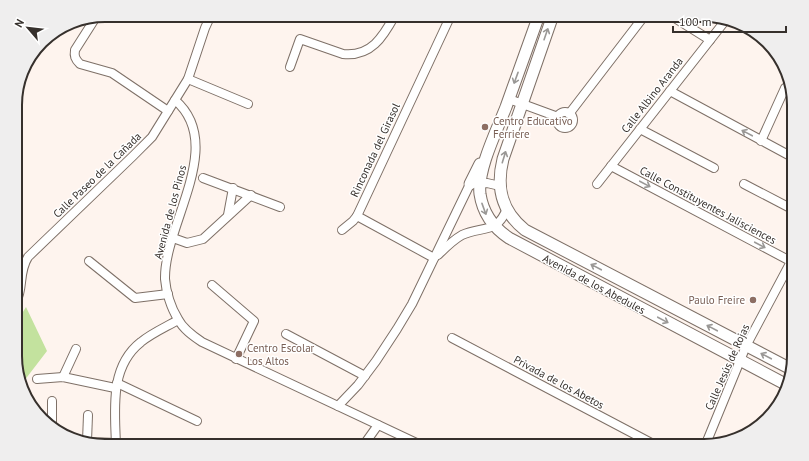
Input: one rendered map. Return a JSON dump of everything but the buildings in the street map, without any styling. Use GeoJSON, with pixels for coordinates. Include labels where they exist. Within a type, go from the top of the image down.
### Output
{"type":"FeatureCollection","features":[{"type":"Feature","properties":{"kind":"street","name":"Calle Paseo de la Cañada"},"geometry":{"type":"LineString","coordinates":[[22,268],[28,257],[152,137],[188,79],[208,22]]}},
{"type":"Feature","properties":{"kind":"street"},"geometry":{"type":"LineString","coordinates":[[290,67],[300,39],[343,54],[358,53],[380,40],[390,22]]}},
{"type":"Feature","properties":{"kind":"street","name":"Rinconada del Girasol"},"geometry":{"type":"LineString","coordinates":[[357,216],[448,22]]}},
{"type":"Feature","properties":{"kind":"street","name":"Avenida de los Abedules"},"geometry":{"type":"LineString","coordinates":[[536,22],[484,166],[475,183],[489,219],[494,226],[509,238],[782,383]]}},
{"type":"Feature","properties":{"kind":"street","name":"Avenida de los Abedules"},"geometry":{"type":"LineString","coordinates":[[551,22],[500,171],[501,196],[506,208],[515,222],[525,230],[786,366]]}},
{"type":"Feature","properties":{"kind":"street"},"geometry":{"type":"LineString","coordinates":[[569,114],[640,22]]}},
{"type":"Feature","properties":{"kind":"street"},"geometry":{"type":"LineString","coordinates":[[681,22],[710,40]]}},
{"type":"Feature","properties":{"kind":"street"},"geometry":{"type":"LineString","coordinates":[[92,24],[75,50],[74,55],[76,60],[80,64],[112,73],[168,111]]}},
{"type":"Feature","properties":{"kind":"street","name":"Calle Albino Aranda"},"geometry":{"type":"LineString","coordinates":[[597,184],[722,24]]}},
{"type":"Feature","properties":{"kind":"street"},"geometry":{"type":"LineString","coordinates":[[188,79],[248,104]]}},
{"type":"Feature","properties":{"kind":"street"},"geometry":{"type":"LineString","coordinates":[[761,141],[785,88]]}},
{"type":"Feature","properties":{"kind":"street"},"geometry":{"type":"LineString","coordinates":[[670,91],[787,154]]}},
{"type":"Feature","properties":{"kind":"street"},"geometry":{"type":"LineString","coordinates":[[509,98],[558,117]]}},
{"type":"Feature","properties":{"kind":"street","name":"Avenida de los Pinos"},"geometry":{"type":"LineString","coordinates":[[175,100],[183,106],[190,119],[195,134],[196,147],[194,164],[167,259],[165,279],[168,294],[178,320],[189,332],[202,342],[405,438]]}},
{"type":"Feature","properties":{"kind":"street"},"geometry":{"type":"LineString","coordinates":[[562,113],[569,114],[571,117],[571,124],[565,128],[561,127],[558,124],[558,117],[562,113]]}},
{"type":"Feature","properties":{"kind":"street"},"geometry":{"type":"LineString","coordinates":[[640,129],[714,168]]}},
{"type":"Feature","properties":{"kind":"street","name":"Calle Constituyentes Jalisciences"},"geometry":{"type":"LineString","coordinates":[[611,166],[787,257]]}},
{"type":"Feature","properties":{"kind":"street"},"geometry":{"type":"LineString","coordinates":[[203,178],[252,195],[280,207]]}},
{"type":"Feature","properties":{"kind":"street"},"geometry":{"type":"LineString","coordinates":[[338,406],[365,376],[385,348],[412,304],[434,258],[475,183],[487,182],[500,186]]}},
{"type":"Feature","properties":{"kind":"street"},"geometry":{"type":"LineString","coordinates":[[744,184],[787,206]]}},
{"type":"Feature","properties":{"kind":"street"},"geometry":{"type":"LineString","coordinates":[[228,215],[233,188]]}},
{"type":"Feature","properties":{"kind":"street"},"geometry":{"type":"LineString","coordinates":[[173,238],[187,243],[203,239],[252,195]]}},
{"type":"Feature","properties":{"kind":"street"},"geometry":{"type":"LineString","coordinates":[[434,258],[461,236],[470,232],[488,229],[494,226],[504,217],[506,208]]}},
{"type":"Feature","properties":{"kind":"street"},"geometry":{"type":"LineString","coordinates":[[342,230],[357,216],[434,258]]}},
{"type":"Feature","properties":{"kind":"street"},"geometry":{"type":"LineString","coordinates":[[89,261],[136,298],[168,294]]}},
{"type":"Feature","properties":{"kind":"street","name":"Calle Jesús de Rojas"},"geometry":{"type":"LineString","coordinates":[[708,439],[746,346],[787,271]]}},
{"type":"Feature","properties":{"kind":"street"},"geometry":{"type":"LineString","coordinates":[[212,285],[254,321],[236,359]]}},
{"type":"Feature","properties":{"kind":"street"},"geometry":{"type":"LineString","coordinates":[[116,439],[116,386],[124,363],[139,343],[178,320]]}},
{"type":"Feature","properties":{"kind":"street"},"geometry":{"type":"LineString","coordinates":[[286,334],[365,376]]}},
{"type":"Feature","properties":{"kind":"street","name":"Privada de los Abetos"},"geometry":{"type":"LineString","coordinates":[[452,338],[643,439]]}},
{"type":"Feature","properties":{"kind":"street"},"geometry":{"type":"LineString","coordinates":[[63,377],[76,349]]}},
{"type":"Feature","properties":{"kind":"street"},"geometry":{"type":"LineString","coordinates":[[37,379],[63,377],[116,386],[197,421]]}},
{"type":"Feature","properties":{"kind":"street"},"geometry":{"type":"LineString","coordinates":[[52,401],[52,420]]}},
{"type":"Feature","properties":{"kind":"street"},"geometry":{"type":"LineString","coordinates":[[87,437],[88,415]]}},
{"type":"Feature","properties":{"kind":"street"},"geometry":{"type":"LineString","coordinates":[[368,439],[378,425]]}},
{"type":"Feature","properties":{"kind":"green space"},"geometry":{"type":"Polygon","coordinates":[[[26,307],[47,351],[25,379],[22,356],[22,314],[26,307]]]}},
{"type":"Feature","properties":{"kind":"place","name":"Centro Educativo Ferriere"},"geometry":{"type":"Point","coordinates":[485,127]}},
{"type":"Feature","properties":{"kind":"place","name":"Paulo Freire"},"geometry":{"type":"Point","coordinates":[753,300]}},
{"type":"Feature","properties":{"kind":"place","name":"Centro Escolar Los Altos"},"geometry":{"type":"Point","coordinates":[239,354]}}]}
